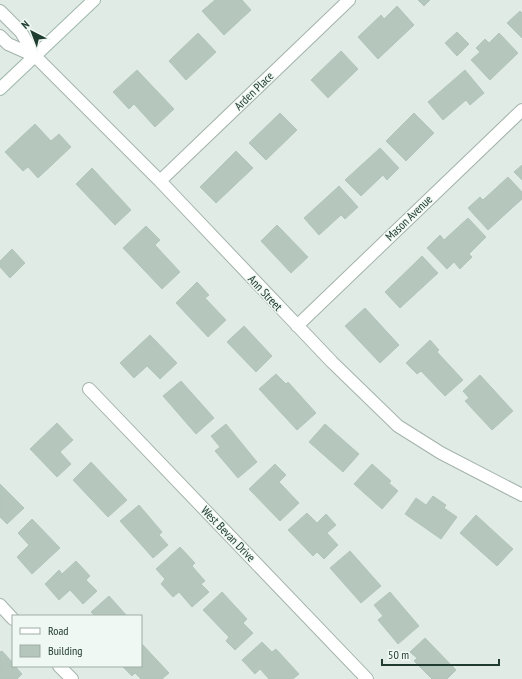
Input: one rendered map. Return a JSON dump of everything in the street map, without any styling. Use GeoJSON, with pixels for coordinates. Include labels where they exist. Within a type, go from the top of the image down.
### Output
{"type":"FeatureCollection","features":[{"type":"Feature","properties":{"kind":"street"},"geometry":{"type":"LineString","coordinates":[[0,89],[94,0]]}},
{"type":"Feature","properties":{"kind":"street","name":"Arden Place"},"geometry":{"type":"LineString","coordinates":[[160,181],[349,0]]}},
{"type":"Feature","properties":{"kind":"street","name":"Ann Street"},"geometry":{"type":"LineString","coordinates":[[0,11],[21,32],[35,56],[160,181],[332,362],[398,426],[441,453],[522,495]]}},
{"type":"Feature","properties":{"kind":"street","name":"Ann Street"},"geometry":{"type":"LineString","coordinates":[[0,36],[8,44],[35,56]]}},
{"type":"Feature","properties":{"kind":"street","name":"Mason Avenue"},"geometry":{"type":"LineString","coordinates":[[297,326],[522,110]]}},
{"type":"Feature","properties":{"kind":"street","name":"West Bevan Drive"},"geometry":{"type":"LineString","coordinates":[[89,389],[367,679]]}},
{"type":"Feature","properties":{"kind":"street"},"geometry":{"type":"LineString","coordinates":[[0,605],[12,618]]}},
{"type":"Feature","properties":{"kind":"street"},"geometry":{"type":"LineString","coordinates":[[60,667],[72,679]]}},
{"type":"Feature","properties":{"kind":"building"},"geometry":{"type":"Polygon","coordinates":[[[215,0],[242,0],[251,10],[224,35],[202,11],[215,0]]]}},
{"type":"Feature","properties":{"kind":"building"},"geometry":{"type":"Polygon","coordinates":[[[418,0],[430,0],[424,6],[418,0]]]}},
{"type":"Feature","properties":{"kind":"building"},"geometry":{"type":"Polygon","coordinates":[[[397,6],[414,25],[378,59],[358,37],[381,15],[384,19],[397,6]]]}},
{"type":"Feature","properties":{"kind":"building"},"geometry":{"type":"Polygon","coordinates":[[[520,11],[522,13],[522,38],[507,23],[520,11]]]}},
{"type":"Feature","properties":{"kind":"building"},"geometry":{"type":"Polygon","coordinates":[[[457,32],[469,44],[457,56],[445,43],[457,32]]]}},
{"type":"Feature","properties":{"kind":"building"},"geometry":{"type":"Polygon","coordinates":[[[198,33],[216,52],[186,80],[169,61],[198,33]]]}},
{"type":"Feature","properties":{"kind":"building"},"geometry":{"type":"Polygon","coordinates":[[[499,33],[518,53],[490,80],[471,60],[480,52],[476,48],[485,39],[489,43],[499,33]]]}},
{"type":"Feature","properties":{"kind":"building"},"geometry":{"type":"Polygon","coordinates":[[[341,51],[358,69],[328,98],[311,80],[341,51]]]}},
{"type":"Feature","properties":{"kind":"building"},"geometry":{"type":"Polygon","coordinates":[[[137,70],[174,109],[155,127],[134,104],[129,109],[113,92],[137,70]]]}},
{"type":"Feature","properties":{"kind":"building"},"geometry":{"type":"Polygon","coordinates":[[[465,70],[484,93],[470,105],[466,100],[443,120],[428,102],[465,70]]]}},
{"type":"Feature","properties":{"kind":"building"},"geometry":{"type":"Polygon","coordinates":[[[280,113],[297,130],[266,160],[249,143],[280,113]]]}},
{"type":"Feature","properties":{"kind":"building"},"geometry":{"type":"Polygon","coordinates":[[[414,113],[434,133],[406,161],[386,141],[414,113]]]}},
{"type":"Feature","properties":{"kind":"building"},"geometry":{"type":"Polygon","coordinates":[[[35,124],[51,141],[59,134],[71,147],[38,178],[28,167],[23,171],[5,152],[35,124]]]}},
{"type":"Feature","properties":{"kind":"building"},"geometry":{"type":"Polygon","coordinates":[[[380,148],[399,168],[387,180],[383,175],[361,196],[345,180],[380,148]]]}},
{"type":"Feature","properties":{"kind":"building"},"geometry":{"type":"Polygon","coordinates":[[[236,151],[253,168],[216,203],[200,187],[236,151]]]}},
{"type":"Feature","properties":{"kind":"building"},"geometry":{"type":"Polygon","coordinates":[[[522,165],[522,180],[514,172],[522,165]]]}},
{"type":"Feature","properties":{"kind":"building"},"geometry":{"type":"Polygon","coordinates":[[[92,168],[131,210],[115,225],[76,184],[92,168]]]}},
{"type":"Feature","properties":{"kind":"building"},"geometry":{"type":"Polygon","coordinates":[[[508,177],[522,192],[522,199],[488,230],[468,208],[480,197],[483,200],[508,177]]]}},
{"type":"Feature","properties":{"kind":"building"},"geometry":{"type":"Polygon","coordinates":[[[339,186],[358,207],[345,219],[341,215],[319,235],[304,218],[339,186]]]}},
{"type":"Feature","properties":{"kind":"building"},"geometry":{"type":"Polygon","coordinates":[[[468,218],[486,237],[469,254],[472,257],[460,269],[454,262],[447,269],[427,248],[440,235],[444,240],[468,218]]]}},
{"type":"Feature","properties":{"kind":"building"},"geometry":{"type":"Polygon","coordinates":[[[277,225],[308,257],[291,273],[261,241],[277,225]]]}},
{"type":"Feature","properties":{"kind":"building"},"geometry":{"type":"Polygon","coordinates":[[[146,226],[160,240],[155,245],[180,272],[162,289],[123,248],[146,226]]]}},
{"type":"Feature","properties":{"kind":"building"},"geometry":{"type":"Polygon","coordinates":[[[12,249],[25,263],[10,278],[0,267],[0,261],[12,249]]]}},
{"type":"Feature","properties":{"kind":"building"},"geometry":{"type":"Polygon","coordinates":[[[422,256],[438,273],[400,308],[385,292],[422,256]]]}},
{"type":"Feature","properties":{"kind":"building"},"geometry":{"type":"Polygon","coordinates":[[[197,282],[209,295],[205,298],[226,320],[208,337],[176,303],[197,282]]]}},
{"type":"Feature","properties":{"kind":"building"},"geometry":{"type":"Polygon","coordinates":[[[365,308],[399,345],[380,363],[345,326],[365,308]]]}},
{"type":"Feature","properties":{"kind":"building"},"geometry":{"type":"Polygon","coordinates":[[[244,326],[272,356],[256,372],[227,342],[244,326]]]}},
{"type":"Feature","properties":{"kind":"building"},"geometry":{"type":"Polygon","coordinates":[[[150,335],[177,363],[160,379],[147,366],[134,378],[120,363],[150,335]]]}},
{"type":"Feature","properties":{"kind":"building"},"geometry":{"type":"Polygon","coordinates":[[[430,340],[439,350],[437,352],[463,380],[445,396],[421,371],[417,374],[406,363],[430,340]]]}},
{"type":"Feature","properties":{"kind":"building"},"geometry":{"type":"Polygon","coordinates":[[[276,374],[286,384],[288,382],[316,413],[297,430],[259,389],[276,374]]]}},
{"type":"Feature","properties":{"kind":"building"},"geometry":{"type":"Polygon","coordinates":[[[480,375],[513,411],[492,430],[465,401],[469,398],[463,391],[480,375]]]}},
{"type":"Feature","properties":{"kind":"building"},"geometry":{"type":"Polygon","coordinates":[[[181,381],[214,418],[196,434],[163,396],[181,381]]]}},
{"type":"Feature","properties":{"kind":"building"},"geometry":{"type":"Polygon","coordinates":[[[57,423],[73,440],[60,452],[71,464],[57,477],[30,449],[57,423]]]}},
{"type":"Feature","properties":{"kind":"building"},"geometry":{"type":"Polygon","coordinates":[[[226,424],[257,462],[238,478],[215,451],[220,447],[211,436],[226,424]]]}},
{"type":"Feature","properties":{"kind":"building"},"geometry":{"type":"Polygon","coordinates":[[[325,424],[359,454],[343,472],[309,442],[325,424]]]}},
{"type":"Feature","properties":{"kind":"building"},"geometry":{"type":"Polygon","coordinates":[[[91,462],[127,500],[108,517],[73,480],[91,462]]]}},
{"type":"Feature","properties":{"kind":"building"},"geometry":{"type":"Polygon","coordinates":[[[275,464],[286,475],[279,482],[299,503],[280,521],[249,489],[275,464]]]}},
{"type":"Feature","properties":{"kind":"building"},"geometry":{"type":"Polygon","coordinates":[[[372,464],[391,481],[389,483],[398,491],[382,509],[354,484],[372,464]]]}},
{"type":"Feature","properties":{"kind":"building"},"geometry":{"type":"Polygon","coordinates":[[[0,484],[24,508],[7,524],[0,517],[0,484]]]}},
{"type":"Feature","properties":{"kind":"building"},"geometry":{"type":"Polygon","coordinates":[[[433,496],[446,505],[444,508],[457,517],[441,539],[405,514],[416,498],[426,505],[433,496]]]}},
{"type":"Feature","properties":{"kind":"building"},"geometry":{"type":"Polygon","coordinates":[[[139,505],[162,532],[159,535],[168,545],[153,558],[120,521],[139,505]]]}},
{"type":"Feature","properties":{"kind":"building"},"geometry":{"type":"Polygon","coordinates":[[[307,513],[317,523],[326,514],[336,525],[327,533],[338,545],[324,559],[317,552],[313,556],[288,530],[307,513]]]}},
{"type":"Feature","properties":{"kind":"building"},"geometry":{"type":"Polygon","coordinates":[[[476,515],[513,549],[497,566],[460,533],[476,515]]]}},
{"type":"Feature","properties":{"kind":"building"},"geometry":{"type":"Polygon","coordinates":[[[32,519],[60,548],[32,574],[17,557],[29,545],[18,533],[32,519]]]}},
{"type":"Feature","properties":{"kind":"building"},"geometry":{"type":"Polygon","coordinates":[[[180,547],[195,563],[192,566],[205,581],[201,584],[209,592],[192,607],[179,592],[173,597],[161,584],[165,579],[156,569],[180,547]]]}},
{"type":"Feature","properties":{"kind":"building"},"geometry":{"type":"Polygon","coordinates":[[[350,551],[381,586],[361,603],[330,568],[350,551]]]}},
{"type":"Feature","properties":{"kind":"building"},"geometry":{"type":"Polygon","coordinates":[[[76,561],[90,576],[86,580],[97,591],[83,604],[70,590],[59,600],[45,584],[59,570],[62,574],[76,561]]]}},
{"type":"Feature","properties":{"kind":"building"},"geometry":{"type":"Polygon","coordinates":[[[222,592],[247,619],[243,623],[253,633],[235,650],[226,641],[229,637],[203,610],[222,592]]]}},
{"type":"Feature","properties":{"kind":"building"},"geometry":{"type":"Polygon","coordinates":[[[390,592],[419,626],[398,644],[378,620],[383,616],[374,605],[390,592]]]}},
{"type":"Feature","properties":{"kind":"building"},"geometry":{"type":"Polygon","coordinates":[[[109,596],[126,615],[94,615],[91,612],[109,596]]]}},
{"type":"Feature","properties":{"kind":"building"},"geometry":{"type":"Polygon","coordinates":[[[425,638],[456,670],[447,679],[432,679],[414,661],[417,658],[410,652],[425,638]]]}},
{"type":"Feature","properties":{"kind":"building"},"geometry":{"type":"Polygon","coordinates":[[[262,642],[272,652],[276,649],[299,674],[293,679],[269,679],[260,669],[255,674],[242,660],[262,642]]]}},
{"type":"Feature","properties":{"kind":"building"},"geometry":{"type":"Polygon","coordinates":[[[142,644],[169,673],[162,679],[141,679],[135,673],[132,676],[123,667],[142,667],[142,644]]]}},
{"type":"Feature","properties":{"kind":"building"},"geometry":{"type":"Polygon","coordinates":[[[2,651],[12,662],[12,667],[16,667],[22,674],[17,679],[0,679],[0,652],[2,651]]]}}]}
